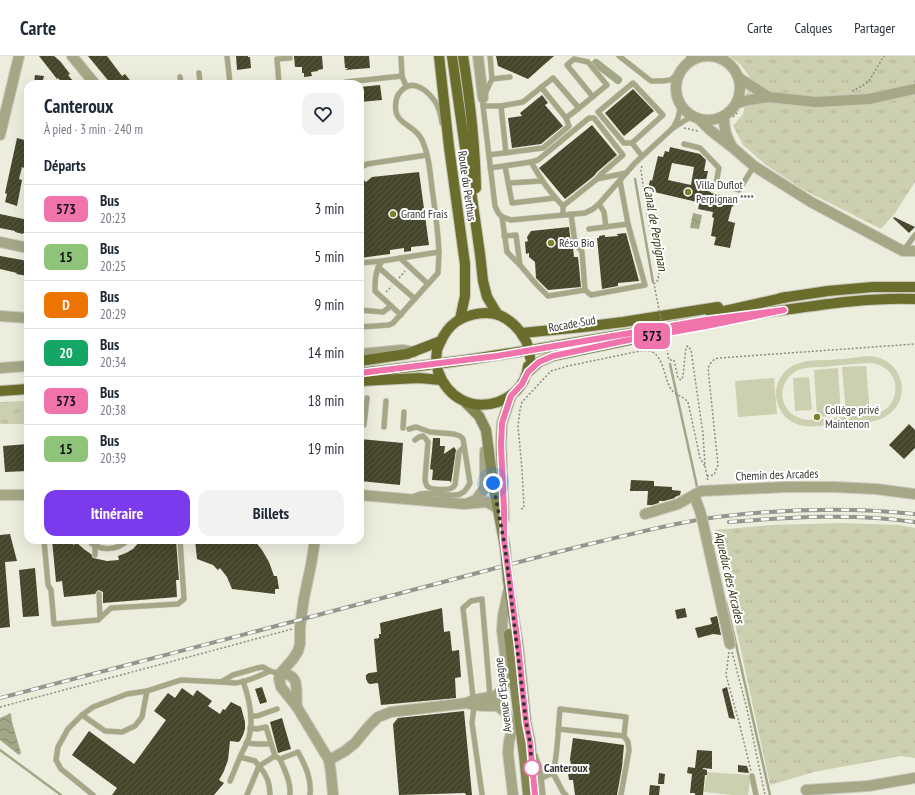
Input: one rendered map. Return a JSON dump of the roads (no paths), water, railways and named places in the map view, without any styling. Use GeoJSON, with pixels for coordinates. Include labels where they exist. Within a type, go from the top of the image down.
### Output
{"type":"FeatureCollection","features":[{"type":"Feature","properties":{"kind":"main road","name":"Route du Perthus"},"geometry":{"type":"LineString","coordinates":[[439,56],[448,147],[465,264],[465,296],[460,319]]}},
{"type":"Feature","properties":{"kind":"main road","name":"Route du Perthus"},"geometry":{"type":"LineString","coordinates":[[452,56],[483,281],[487,297],[498,315]]}},
{"type":"Feature","properties":{"kind":"main road"},"geometry":{"type":"LineString","coordinates":[[463,56],[468,85],[476,163],[476,230]]}},
{"type":"Feature","properties":{"kind":"main road","name":"Rocade Sud"},"geometry":{"type":"LineString","coordinates":[[524,337],[787,297],[873,287],[915,287]]}},
{"type":"Feature","properties":{"kind":"main road","name":"Rocade Sud"},"geometry":{"type":"LineString","coordinates":[[364,368],[496,351],[706,315],[787,297]]}},
{"type":"Feature","properties":{"kind":"main road","name":"Rocade Sud"},"geometry":{"type":"LineString","coordinates":[[364,373],[497,356],[706,320],[822,304],[854,301],[915,299]]}},
{"type":"Feature","properties":{"kind":"main road","name":"Rocade Sud"},"geometry":{"type":"LineString","coordinates":[[528,372],[539,362],[553,356],[784,310]]}},
{"type":"Feature","properties":{"kind":"main road"},"geometry":{"type":"LineString","coordinates":[[479,313],[498,315],[515,326],[524,337],[529,349],[530,358],[528,372],[522,384],[507,399],[490,405],[478,405],[465,402],[454,395],[440,375],[436,361],[439,345],[450,326],[460,319],[479,313]]}},
{"type":"Feature","properties":{"kind":"main road"},"geometry":{"type":"LineString","coordinates":[[364,356],[407,354],[439,345]]}},
{"type":"Feature","properties":{"kind":"main road"},"geometry":{"type":"LineString","coordinates":[[364,381],[419,378],[440,375]]}},
{"type":"Feature","properties":{"kind":"main road"},"geometry":{"type":"LineString","coordinates":[[0,391],[24,389]]}},
{"type":"Feature","properties":{"kind":"main road"},"geometry":{"type":"LineString","coordinates":[[0,395],[24,394]]}},
{"type":"Feature","properties":{"kind":"main road","name":"Avenue d'Espagne"},"geometry":{"type":"LineString","coordinates":[[511,396],[502,423],[501,445],[504,543],[508,586],[518,645],[526,722],[530,742],[535,795]]}},
{"type":"Feature","properties":{"kind":"main road","name":"Avenue d'Espagne"},"geometry":{"type":"LineString","coordinates":[[465,402],[479,416],[486,430],[493,483],[504,543]]}},
{"type":"Feature","properties":{"kind":"main road","name":"Avenue d'Espagne"},"geometry":{"type":"LineString","coordinates":[[508,586],[508,624],[528,795]]}},
{"type":"Feature","properties":{"kind":"street"},"geometry":{"type":"LineString","coordinates":[[0,135],[19,56]]}},
{"type":"Feature","properties":{"kind":"street"},"geometry":{"type":"LineString","coordinates":[[72,56],[93,80]]}},
{"type":"Feature","properties":{"kind":"street"},"geometry":{"type":"LineString","coordinates":[[478,56],[483,102]]}},
{"type":"Feature","properties":{"kind":"street"},"geometry":{"type":"LineString","coordinates":[[739,106],[739,78],[734,69],[726,61],[717,57],[706,56],[688,60],[680,73],[676,84],[677,94],[681,105],[686,111],[754,166],[811,202],[903,251],[915,251]]}},
{"type":"Feature","properties":{"kind":"street"},"geometry":{"type":"LineString","coordinates":[[739,78],[769,97]]}},
{"type":"Feature","properties":{"kind":"street"},"geometry":{"type":"LineString","coordinates":[[732,147],[724,129],[728,117],[731,111],[749,100],[769,97],[816,102],[869,99],[915,89]]}},
{"type":"Feature","properties":{"kind":"street"},"geometry":{"type":"LineString","coordinates":[[695,117],[707,120],[728,117]]}},
{"type":"Feature","properties":{"kind":"street"},"geometry":{"type":"LineString","coordinates":[[0,242],[24,247]]}},
{"type":"Feature","properties":{"kind":"street"},"geometry":{"type":"LineString","coordinates":[[0,316],[24,318]]}},
{"type":"Feature","properties":{"kind":"street"},"geometry":{"type":"LineString","coordinates":[[0,368],[24,366]]}},
{"type":"Feature","properties":{"kind":"street"},"geometry":{"type":"LineString","coordinates":[[464,504],[476,500],[484,489],[484,453],[488,440]]}},
{"type":"Feature","properties":{"kind":"street","name":"Chemin des Arcades"},"geometry":{"type":"LineString","coordinates":[[645,514],[678,504],[701,491],[834,486],[915,494]]}},
{"type":"Feature","properties":{"kind":"street"},"geometry":{"type":"LineString","coordinates":[[0,495],[24,495]]}},
{"type":"Feature","properties":{"kind":"street"},"geometry":{"type":"LineString","coordinates":[[364,495],[464,504],[487,502],[497,508]]}},
{"type":"Feature","properties":{"kind":"street"},"geometry":{"type":"LineString","coordinates":[[694,495],[700,511],[730,644]]}},
{"type":"Feature","properties":{"kind":"street"},"geometry":{"type":"LineString","coordinates":[[275,672],[293,659],[298,651],[304,598],[314,544]]}},
{"type":"Feature","properties":{"kind":"street","name":"Avenue d'Espagne"},"geometry":{"type":"LineString","coordinates":[[508,586],[502,630],[508,679],[503,688],[493,696],[498,706],[506,713],[511,725],[508,753],[513,795]]}},
{"type":"Feature","properties":{"kind":"street"},"geometry":{"type":"LineString","coordinates":[[275,672],[279,679],[280,687],[297,707],[329,760],[332,795]]}},
{"type":"Feature","properties":{"kind":"street"},"geometry":{"type":"LineString","coordinates":[[275,672],[286,673],[293,677],[296,682],[297,707]]}},
{"type":"Feature","properties":{"kind":"street"},"geometry":{"type":"LineString","coordinates":[[329,760],[345,751],[378,717],[391,712],[472,703],[493,696]]}},
{"type":"Feature","properties":{"kind":"street"},"geometry":{"type":"LineString","coordinates":[[472,703],[498,706]]}},
{"type":"Feature","properties":{"kind":"street"},"geometry":{"type":"LineString","coordinates":[[806,790],[868,786],[915,778]]}},
{"type":"Feature","properties":{"kind":"lane"},"geometry":{"type":"LineString","coordinates":[[227,56],[230,80]]}},
{"type":"Feature","properties":{"kind":"lane"},"geometry":{"type":"LineString","coordinates":[[401,56],[402,76],[406,86]]}},
{"type":"Feature","properties":{"kind":"lane"},"geometry":{"type":"LineString","coordinates":[[467,56],[468,85]]}},
{"type":"Feature","properties":{"kind":"lane"},"geometry":{"type":"LineString","coordinates":[[490,56],[492,79],[483,102],[490,168],[497,212],[502,217],[511,220],[585,213],[593,209],[642,156],[673,128],[695,117]]}},
{"type":"Feature","properties":{"kind":"lane"},"geometry":{"type":"LineString","coordinates":[[619,56],[651,81],[670,80],[680,73]]}},
{"type":"Feature","properties":{"kind":"lane"},"geometry":{"type":"LineString","coordinates":[[279,80],[278,59],[290,58]]}},
{"type":"Feature","properties":{"kind":"lane"},"geometry":{"type":"LineString","coordinates":[[566,118],[579,108],[593,97],[607,86],[588,62],[574,59],[567,65],[593,97]]}},
{"type":"Feature","properties":{"kind":"lane"},"geometry":{"type":"LineString","coordinates":[[199,73],[200,80]]}},
{"type":"Feature","properties":{"kind":"lane"},"geometry":{"type":"LineString","coordinates":[[364,80],[402,76]]}},
{"type":"Feature","properties":{"kind":"lane"},"geometry":{"type":"LineString","coordinates":[[492,79],[510,77]]}},
{"type":"Feature","properties":{"kind":"lane"},"geometry":{"type":"LineString","coordinates":[[483,102],[501,106],[523,102],[553,78],[579,108]]}},
{"type":"Feature","properties":{"kind":"lane"},"geometry":{"type":"LineString","coordinates":[[633,83],[663,115],[632,143],[624,143],[598,112],[633,83]]}},
{"type":"Feature","properties":{"kind":"lane"},"geometry":{"type":"LineString","coordinates":[[364,327],[389,325],[393,323],[438,273],[438,237],[427,155],[418,134],[402,123],[396,112],[395,106],[397,95],[406,86],[418,86],[429,94],[437,104],[448,147]]}},
{"type":"Feature","properties":{"kind":"lane"},"geometry":{"type":"LineString","coordinates":[[489,155],[543,148],[569,126],[566,118],[541,87]]}},
{"type":"Feature","properties":{"kind":"lane"},"geometry":{"type":"LineString","coordinates":[[673,128],[678,118],[681,105]]}},
{"type":"Feature","properties":{"kind":"lane"},"geometry":{"type":"LineString","coordinates":[[501,106],[506,153]]}},
{"type":"Feature","properties":{"kind":"lane"},"geometry":{"type":"LineString","coordinates":[[490,168],[538,160],[589,118],[594,118],[623,155],[597,179],[563,206]]}},
{"type":"Feature","properties":{"kind":"lane"},"geometry":{"type":"LineString","coordinates":[[632,143],[642,156]]}},
{"type":"Feature","properties":{"kind":"lane"},"geometry":{"type":"LineString","coordinates":[[684,144],[700,148],[719,168],[716,183],[739,190],[754,166]]}},
{"type":"Feature","properties":{"kind":"lane"},"geometry":{"type":"LineString","coordinates":[[364,166],[427,155]]}},
{"type":"Feature","properties":{"kind":"lane"},"geometry":{"type":"LineString","coordinates":[[531,162],[542,181],[563,206],[563,215]]}},
{"type":"Feature","properties":{"kind":"lane"},"geometry":{"type":"LineString","coordinates":[[506,166],[512,203],[555,198]]}},
{"type":"Feature","properties":{"kind":"lane"},"geometry":{"type":"LineString","coordinates":[[597,179],[626,173]]}},
{"type":"Feature","properties":{"kind":"lane"},"geometry":{"type":"LineString","coordinates":[[509,184],[542,181]]}},
{"type":"Feature","properties":{"kind":"lane"},"geometry":{"type":"LineString","coordinates":[[571,214],[575,243],[582,252],[585,290],[591,295],[645,285],[628,224],[620,181]]}},
{"type":"Feature","properties":{"kind":"lane"},"geometry":{"type":"LineString","coordinates":[[599,204],[604,212],[606,227]]}},
{"type":"Feature","properties":{"kind":"lane"},"geometry":{"type":"LineString","coordinates":[[502,217],[506,252],[548,296],[585,290]]}},
{"type":"Feature","properties":{"kind":"lane"},"geometry":{"type":"LineString","coordinates":[[589,229],[628,224]]}},
{"type":"Feature","properties":{"kind":"lane"},"geometry":{"type":"LineString","coordinates":[[504,236],[516,235],[520,265]]}},
{"type":"Feature","properties":{"kind":"lane"},"geometry":{"type":"LineString","coordinates":[[903,251],[915,235]]}},
{"type":"Feature","properties":{"kind":"lane"},"geometry":{"type":"LineString","coordinates":[[364,262],[382,261],[439,252]]}},
{"type":"Feature","properties":{"kind":"lane"},"geometry":{"type":"LineString","coordinates":[[400,258],[428,284]]}},
{"type":"Feature","properties":{"kind":"lane"},"geometry":{"type":"LineString","coordinates":[[382,261],[376,273],[375,291],[401,315]]}},
{"type":"Feature","properties":{"kind":"lane"},"geometry":{"type":"LineString","coordinates":[[378,267],[415,299]]}},
{"type":"Feature","properties":{"kind":"lane"},"geometry":{"type":"LineString","coordinates":[[364,310],[384,312],[391,306]]}},
{"type":"Feature","properties":{"kind":"lane"},"geometry":{"type":"LineString","coordinates":[[671,314],[684,318]]}},
{"type":"Feature","properties":{"kind":"lane"},"geometry":{"type":"LineString","coordinates":[[364,425],[367,398]]}},
{"type":"Feature","properties":{"kind":"lane"},"geometry":{"type":"LineString","coordinates":[[384,427],[386,401]]}},
{"type":"Feature","properties":{"kind":"lane"},"geometry":{"type":"LineString","coordinates":[[403,428],[404,412]]}},
{"type":"Feature","properties":{"kind":"lane"},"geometry":{"type":"LineString","coordinates":[[408,499],[420,494],[428,493],[456,496],[462,493],[470,483],[463,440],[460,436],[430,432],[416,427],[409,428]]}},
{"type":"Feature","properties":{"kind":"lane"},"geometry":{"type":"LineString","coordinates":[[416,440],[419,436],[423,436],[428,442],[425,479],[426,485],[436,489],[449,489],[455,485],[459,452],[464,447]]}},
{"type":"Feature","properties":{"kind":"lane"},"geometry":{"type":"LineString","coordinates":[[44,544],[48,585],[52,590],[54,624],[98,620],[111,608],[178,604],[183,601],[180,544]]}},
{"type":"Feature","properties":{"kind":"lane"},"geometry":{"type":"LineString","coordinates":[[91,544],[101,548],[111,549],[124,544]]}},
{"type":"Feature","properties":{"kind":"lane"},"geometry":{"type":"LineString","coordinates":[[95,546],[95,555]]}},
{"type":"Feature","properties":{"kind":"lane"},"geometry":{"type":"LineString","coordinates":[[98,594],[100,617]]}},
{"type":"Feature","properties":{"kind":"lane"},"geometry":{"type":"LineString","coordinates":[[482,794],[472,723],[472,703],[463,608],[471,601],[482,600],[493,696]]}},
{"type":"Feature","properties":{"kind":"lane"},"geometry":{"type":"LineString","coordinates":[[222,682],[233,676],[257,668],[263,667],[275,672]]}},
{"type":"Feature","properties":{"kind":"lane"},"geometry":{"type":"LineString","coordinates":[[93,795],[61,769],[56,760],[58,747],[68,729],[82,715],[93,707],[127,694],[181,680],[235,682],[275,672]]}},
{"type":"Feature","properties":{"kind":"lane"},"geometry":{"type":"LineString","coordinates":[[230,781],[249,736],[251,716],[243,681]]}},
{"type":"Feature","properties":{"kind":"lane"},"geometry":{"type":"LineString","coordinates":[[82,715],[105,731],[122,732],[135,726],[142,717],[147,690]]}},
{"type":"Feature","properties":{"kind":"lane"},"geometry":{"type":"LineString","coordinates":[[251,716],[256,716],[276,709]]}},
{"type":"Feature","properties":{"kind":"lane"},"geometry":{"type":"LineString","coordinates":[[566,795],[553,773],[555,766],[560,710],[626,717],[624,736],[628,742],[629,750],[620,795]]}},
{"type":"Feature","properties":{"kind":"lane"},"geometry":{"type":"LineString","coordinates":[[250,728],[257,729],[266,726],[271,744],[289,779],[290,795]]}},
{"type":"Feature","properties":{"kind":"lane"},"geometry":{"type":"LineString","coordinates":[[558,729],[624,736]]}},
{"type":"Feature","properties":{"kind":"lane","name":"Avenue d'Espagne"},"geometry":{"type":"LineString","coordinates":[[530,742],[540,768],[543,795]]}},
{"type":"Feature","properties":{"kind":"lane"},"geometry":{"type":"LineString","coordinates":[[246,743],[271,744]]}},
{"type":"Feature","properties":{"kind":"lane"},"geometry":{"type":"LineString","coordinates":[[247,795],[259,766],[298,752],[309,778],[310,795]]}},
{"type":"Feature","properties":{"kind":"lane"},"geometry":{"type":"LineString","coordinates":[[240,757],[255,762],[265,773],[270,785],[270,795]]}},
{"type":"Feature","properties":{"kind":"lane"},"geometry":{"type":"LineString","coordinates":[[542,778],[553,773]]}},
{"type":"Feature","properties":{"kind":"lane"},"geometry":{"type":"LineString","coordinates":[[752,776],[756,795]]}},
{"type":"Feature","properties":{"kind":"water"},"geometry":{"type":"Polygon","coordinates":[[[693,213],[702,215],[699,229],[690,228],[693,213]]]}},
{"type":"Feature","properties":{"kind":"water"},"geometry":{"type":"Polygon","coordinates":[[[10,713],[21,753],[19,755],[0,740],[0,718],[10,713]]]}},
{"type":"Feature","properties":{"kind":"waterway","name":"Canal de Perpignan"},"geometry":{"type":"LineString","coordinates":[[596,63],[618,80]]}},
{"type":"Feature","properties":{"kind":"waterway","name":"Canal de Perpignan"},"geometry":{"type":"LineString","coordinates":[[635,179],[653,282]]}},
{"type":"Feature","properties":{"kind":"waterway","name":"Aqueduc des Arcades"},"geometry":{"type":"LineString","coordinates":[[670,364],[698,491]]}},
{"type":"Feature","properties":{"kind":"waterway","name":"Aqueduc des Arcades"},"geometry":{"type":"LineString","coordinates":[[726,602],[770,795]]}},
{"type":"Feature","properties":{"kind":"waterway"},"geometry":{"type":"LineString","coordinates":[[0,750],[61,795]]}},
{"type":"Feature","properties":{"kind":"railway"},"geometry":{"type":"LineString","coordinates":[[0,698],[533,558],[672,525],[702,519],[766,512],[866,510],[915,514]]}},
{"type":"Feature","properties":{"kind":"railway"},"geometry":{"type":"LineString","coordinates":[[729,522],[799,517],[892,519],[915,522]]}},
{"type":"Feature","properties":{"kind":"place","name":"Villa Duflot Perpignan ****"},"geometry":{"type":"Point","coordinates":[688,192]}},
{"type":"Feature","properties":{"kind":"place","name":"Grand Frais"},"geometry":{"type":"Point","coordinates":[393,214]}},
{"type":"Feature","properties":{"kind":"place","name":"Réso Bio"},"geometry":{"type":"Point","coordinates":[551,243]}},
{"type":"Feature","properties":{"kind":"place","name":"Collège privé Maintenon"},"geometry":{"type":"Point","coordinates":[817,417]}},
{"type":"Feature","properties":{"kind":"place","name":"Canteroux"},"geometry":{"type":"Point","coordinates":[532,768]}}]}
